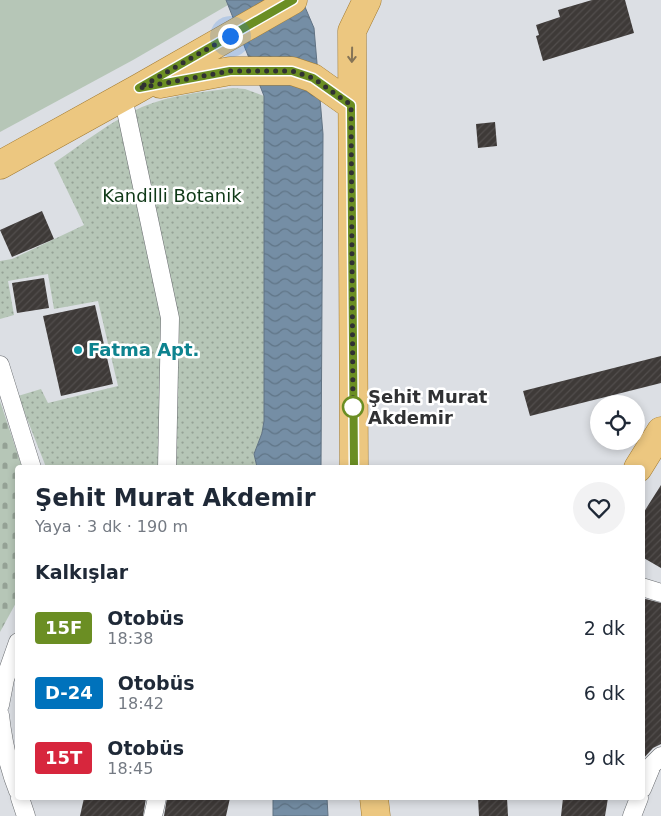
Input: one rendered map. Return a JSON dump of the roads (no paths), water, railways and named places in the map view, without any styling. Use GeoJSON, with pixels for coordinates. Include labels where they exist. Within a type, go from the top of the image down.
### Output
{"type":"FeatureCollection","features":[{"type":"Feature","properties":{"kind":"main road"},"geometry":{"type":"LineString","coordinates":[[0,164],[131,93],[293,0]]}},
{"type":"Feature","properties":{"kind":"main road"},"geometry":{"type":"LineString","coordinates":[[354,465],[352,31],[365,4]]}},
{"type":"Feature","properties":{"kind":"main road"},"geometry":{"type":"LineString","coordinates":[[131,93],[230,71],[292,71],[313,78],[351,105]]}},
{"type":"Feature","properties":{"kind":"main road"},"geometry":{"type":"LineString","coordinates":[[640,465],[661,431]]}},
{"type":"Feature","properties":{"kind":"main road"},"geometry":{"type":"LineString","coordinates":[[374,800],[376,816]]}},
{"type":"Feature","properties":{"kind":"street"},"geometry":{"type":"LineString","coordinates":[[131,93],[170,318],[167,465]]}},
{"type":"Feature","properties":{"kind":"street"},"geometry":{"type":"LineString","coordinates":[[0,365],[31,465]]}},
{"type":"Feature","properties":{"kind":"street"},"geometry":{"type":"LineString","coordinates":[[645,588],[661,593]]}},
{"type":"Feature","properties":{"kind":"street"},"geometry":{"type":"LineString","coordinates":[[0,706],[3,683],[15,650]]}},
{"type":"Feature","properties":{"kind":"street"},"geometry":{"type":"LineString","coordinates":[[0,715],[2,737],[15,783]]}},
{"type":"Feature","properties":{"kind":"street"},"geometry":{"type":"LineString","coordinates":[[645,782],[652,765],[661,756]]}},
{"type":"Feature","properties":{"kind":"street"},"geometry":{"type":"LineString","coordinates":[[21,800],[26,816]]}},
{"type":"Feature","properties":{"kind":"street"},"geometry":{"type":"LineString","coordinates":[[153,816],[157,800]]}},
{"type":"Feature","properties":{"kind":"street"},"geometry":{"type":"LineString","coordinates":[[632,816],[638,800]]}},
{"type":"Feature","properties":{"kind":"water"},"geometry":{"type":"Polygon","coordinates":[[[226,0],[302,0],[314,28],[323,134],[321,465],[257,465],[254,454],[262,433],[264,421],[264,96],[226,0]]]}},
{"type":"Feature","properties":{"kind":"water"},"geometry":{"type":"Polygon","coordinates":[[[273,800],[327,800],[328,816],[273,816],[273,800]]]}},
{"type":"Feature","properties":{"kind":"place","name":"Fatma Apt."},"geometry":{"type":"Point","coordinates":[78,350]}},
{"type":"Feature","properties":{"kind":"place","name":"Şehit Murat Akdemir"},"geometry":{"type":"Point","coordinates":[353,407]}},
{"type":"Feature","properties":{"kind":"park label","name":"Kandilli Botanik"},"geometry":{"type":"Point","coordinates":[172,196]}}]}
